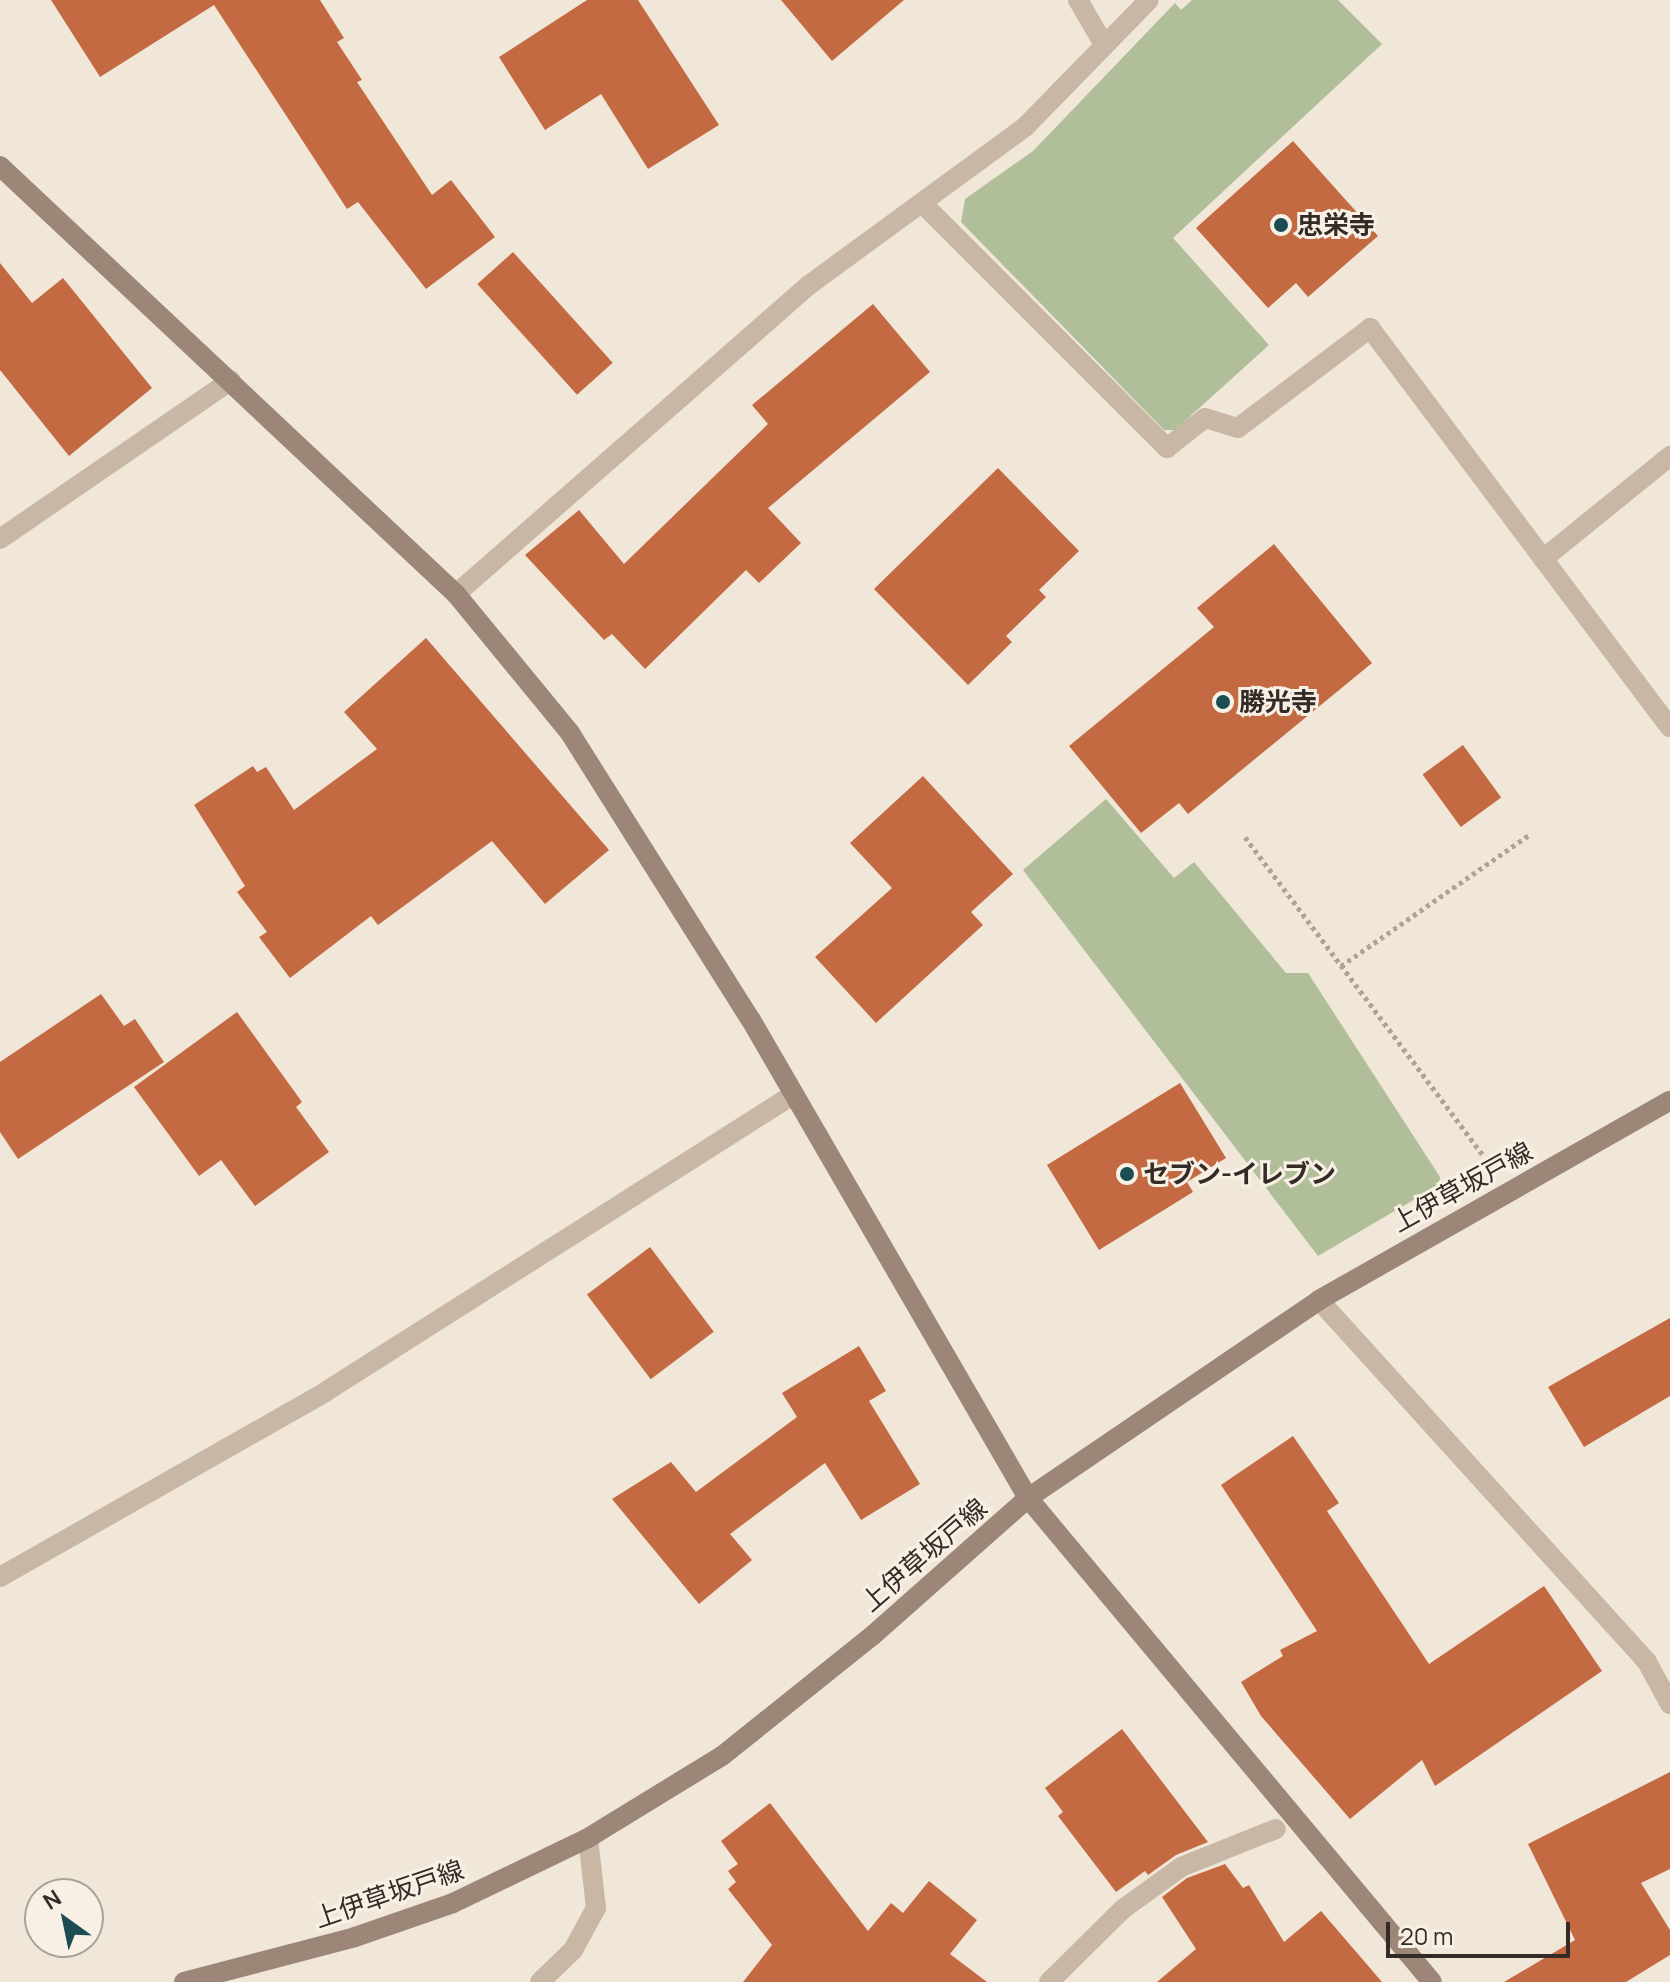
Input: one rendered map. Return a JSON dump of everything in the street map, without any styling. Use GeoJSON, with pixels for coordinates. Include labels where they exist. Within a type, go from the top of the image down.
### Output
{"type":"FeatureCollection","features":[{"type":"Feature","properties":{"kind":"street"},"geometry":{"type":"LineString","coordinates":[[1078,0],[1103,43]]}},
{"type":"Feature","properties":{"kind":"street"},"geometry":{"type":"LineString","coordinates":[[456,594],[809,285],[924,205],[1025,127],[1103,43],[1149,0]]}},
{"type":"Feature","properties":{"kind":"street"},"geometry":{"type":"LineString","coordinates":[[0,166],[456,594],[570,733],[751,1020],[791,1096],[1028,1498],[1432,1982]]}},
{"type":"Feature","properties":{"kind":"street"},"geometry":{"type":"LineString","coordinates":[[924,205],[1167,448],[1205,418],[1238,428],[1370,328],[1670,727]]}},
{"type":"Feature","properties":{"kind":"street"},"geometry":{"type":"LineString","coordinates":[[0,539],[231,380]]}},
{"type":"Feature","properties":{"kind":"street"},"geometry":{"type":"LineString","coordinates":[[1543,559],[1670,456]]}},
{"type":"Feature","properties":{"kind":"street"},"geometry":{"type":"LineString","coordinates":[[0,1577],[325,1392],[791,1096]]}},
{"type":"Feature","properties":{"kind":"street","name":"上伊草坂戸線"},"geometry":{"type":"LineString","coordinates":[[184,1982],[355,1937],[453,1903],[588,1838],[722,1756],[872,1636],[1028,1498],[1319,1300],[1670,1101]]}},
{"type":"Feature","properties":{"kind":"street"},"geometry":{"type":"LineString","coordinates":[[1319,1300],[1647,1662],[1670,1704]]}},
{"type":"Feature","properties":{"kind":"street"},"geometry":{"type":"LineString","coordinates":[[1049,1982],[1123,1909],[1181,1867],[1276,1829]]}},
{"type":"Feature","properties":{"kind":"street"},"geometry":{"type":"LineString","coordinates":[[540,1982],[573,1950],[596,1908],[588,1838]]}},
{"type":"Feature","properties":{"kind":"path"},"geometry":{"type":"LineString","coordinates":[[1341,966],[1530,834]]}},
{"type":"Feature","properties":{"kind":"path"},"geometry":{"type":"LineString","coordinates":[[1245,837],[1509,1190]]}},
{"type":"Feature","properties":{"kind":"green space"},"geometry":{"type":"Polygon","coordinates":[[[1192,0],[1338,0],[1382,44],[1173,238],[1269,345],[1175,430],[1164,430],[961,222],[965,199],[1033,151],[1175,3],[1181,10],[1192,0]]]}},
{"type":"Feature","properties":{"kind":"green space"},"geometry":{"type":"Polygon","coordinates":[[[1106,799],[1174,878],[1194,862],[1286,973],[1308,973],[1440,1177],[1439,1185],[1318,1256],[1023,870],[1106,799]]]}},
{"type":"Feature","properties":{"kind":"building"},"geometry":{"type":"Polygon","coordinates":[[[51,0],[320,0],[344,38],[337,42],[362,80],[357,82],[432,195],[451,180],[495,237],[426,289],[358,202],[347,209],[214,5],[100,77],[51,0]]]}},
{"type":"Feature","properties":{"kind":"building"},"geometry":{"type":"Polygon","coordinates":[[[587,0],[638,0],[719,125],[648,169],[601,94],[545,130],[499,57],[587,0]]]}},
{"type":"Feature","properties":{"kind":"building"},"geometry":{"type":"Polygon","coordinates":[[[781,0],[904,0],[832,61],[781,0]]]}},
{"type":"Feature","properties":{"kind":"building","name":"忠栄寺"},"geometry":{"type":"Polygon","coordinates":[[[1293,141],[1378,236],[1308,297],[1296,283],[1268,308],[1196,228],[1293,141]]]}},
{"type":"Feature","properties":{"kind":"building"},"geometry":{"type":"Polygon","coordinates":[[[513,252],[613,363],[577,395],[477,284],[513,252]]]}},
{"type":"Feature","properties":{"kind":"building"},"geometry":{"type":"Polygon","coordinates":[[[0,263],[32,303],[63,278],[152,388],[69,456],[0,370],[0,263]]]}},
{"type":"Feature","properties":{"kind":"building"},"geometry":{"type":"Polygon","coordinates":[[[873,304],[930,372],[768,508],[801,543],[759,583],[746,570],[645,669],[612,634],[604,640],[525,555],[579,510],[624,564],[768,424],[752,405],[873,304]]]}},
{"type":"Feature","properties":{"kind":"building"},"geometry":{"type":"Polygon","coordinates":[[[998,468],[1079,551],[1039,590],[1046,597],[1006,636],[1012,642],[968,685],[874,589],[998,468]]]}},
{"type":"Feature","properties":{"kind":"building","name":"勝光寺"},"geometry":{"type":"Polygon","coordinates":[[[1274,544],[1372,663],[1188,814],[1179,803],[1141,833],[1069,746],[1214,627],[1197,608],[1274,544]]]}},
{"type":"Feature","properties":{"kind":"building"},"geometry":{"type":"Polygon","coordinates":[[[426,638],[609,850],[545,904],[492,841],[378,925],[371,916],[290,978],[259,937],[267,932],[237,892],[245,886],[194,805],[253,766],[257,772],[266,767],[294,810],[377,749],[344,712],[426,638]]]}},
{"type":"Feature","properties":{"kind":"building"},"geometry":{"type":"Polygon","coordinates":[[[1463,745],[1501,798],[1461,827],[1423,774],[1463,745]]]}},
{"type":"Feature","properties":{"kind":"building"},"geometry":{"type":"Polygon","coordinates":[[[923,776],[1013,874],[971,912],[983,925],[876,1023],[815,957],[892,888],[850,843],[923,776]]]}},
{"type":"Feature","properties":{"kind":"building"},"geometry":{"type":"Polygon","coordinates":[[[101,994],[124,1026],[135,1019],[164,1062],[18,1159],[0,1132],[0,1062],[101,994]]]}},
{"type":"Feature","properties":{"kind":"building"},"geometry":{"type":"Polygon","coordinates":[[[237,1012],[302,1102],[296,1107],[329,1152],[255,1206],[221,1160],[199,1176],[134,1087],[237,1012]]]}},
{"type":"Feature","properties":{"kind":"building","name":"セブン-イレブン"},"geometry":{"type":"Polygon","coordinates":[[[1180,1083],[1226,1158],[1187,1182],[1193,1192],[1099,1250],[1047,1165],[1180,1083]]]}},
{"type":"Feature","properties":{"kind":"building"},"geometry":{"type":"Polygon","coordinates":[[[650,1247],[714,1332],[651,1379],[587,1295],[650,1247]]]}},
{"type":"Feature","properties":{"kind":"building"},"geometry":{"type":"Polygon","coordinates":[[[1670,1318],[1670,1396],[1584,1447],[1548,1387],[1670,1318]]]}},
{"type":"Feature","properties":{"kind":"building"},"geometry":{"type":"Polygon","coordinates":[[[859,1346],[886,1391],[869,1401],[920,1484],[861,1520],[825,1463],[730,1534],[752,1560],[699,1604],[612,1499],[671,1462],[696,1492],[797,1417],[782,1393],[859,1346]]]}},
{"type":"Feature","properties":{"kind":"building"},"geometry":{"type":"Polygon","coordinates":[[[1293,1436],[1339,1503],[1327,1511],[1429,1664],[1544,1586],[1602,1671],[1435,1786],[1422,1760],[1350,1819],[1261,1716],[1241,1682],[1283,1656],[1280,1650],[1317,1631],[1221,1485],[1293,1436]]]}},
{"type":"Feature","properties":{"kind":"building"},"geometry":{"type":"Polygon","coordinates":[[[1122,1729],[1208,1842],[1176,1855],[1148,1875],[1145,1871],[1116,1892],[1058,1816],[1063,1812],[1045,1788],[1122,1729]]]}},
{"type":"Feature","properties":{"kind":"building"},"geometry":{"type":"Polygon","coordinates":[[[1670,1772],[1670,1869],[1641,1883],[1670,1930],[1670,1955],[1626,1982],[1504,1982],[1575,1940],[1528,1844],[1670,1772]]]}},
{"type":"Feature","properties":{"kind":"building"},"geometry":{"type":"Polygon","coordinates":[[[770,1803],[868,1931],[891,1903],[903,1913],[929,1881],[977,1920],[950,1954],[987,1982],[743,1982],[772,1945],[728,1889],[736,1882],[728,1871],[738,1864],[721,1841],[770,1803]]]}},
{"type":"Feature","properties":{"kind":"building"},"geometry":{"type":"Polygon","coordinates":[[[1225,1864],[1243,1888],[1249,1885],[1284,1942],[1321,1911],[1382,1982],[1157,1982],[1196,1949],[1162,1897],[1187,1878],[1225,1864]]]}},
{"type":"Feature","properties":{"kind":"place","name":"忠栄寺"},"geometry":{"type":"Point","coordinates":[1281,225]}},
{"type":"Feature","properties":{"kind":"place","name":"勝光寺"},"geometry":{"type":"Point","coordinates":[1223,702]}},
{"type":"Feature","properties":{"kind":"place","name":"セブン-イレブン"},"geometry":{"type":"Point","coordinates":[1127,1174]}}]}
